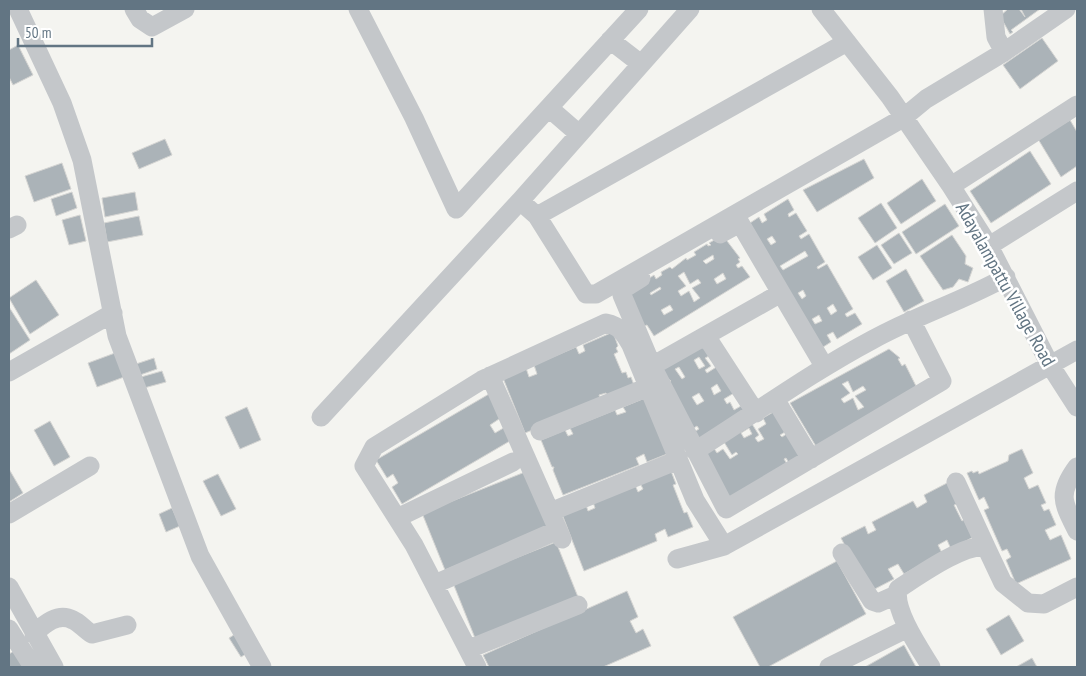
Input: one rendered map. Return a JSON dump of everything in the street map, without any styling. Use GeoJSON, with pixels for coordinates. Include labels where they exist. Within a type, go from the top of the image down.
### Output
{"type":"FeatureCollection","features":[{"type":"Feature","properties":{"kind":"street"},"geometry":{"type":"LineString","coordinates":[[18,9],[62,103],[82,160],[117,336],[200,556],[262,667]]}},
{"type":"Feature","properties":{"kind":"street"},"geometry":{"type":"LineString","coordinates":[[134,9],[140,19],[152,27],[185,9]]}},
{"type":"Feature","properties":{"kind":"street"},"geometry":{"type":"LineString","coordinates":[[358,9],[414,118],[456,209],[639,9]]}},
{"type":"Feature","properties":{"kind":"street"},"geometry":{"type":"LineString","coordinates":[[321,417],[520,201],[690,9]]}},
{"type":"Feature","properties":{"kind":"street"},"geometry":{"type":"LineString","coordinates":[[821,9],[903,118],[951,186]]}},
{"type":"Feature","properties":{"kind":"street"},"geometry":{"type":"LineString","coordinates":[[993,9],[996,37],[1004,52]]}},
{"type":"Feature","properties":{"kind":"street"},"geometry":{"type":"LineString","coordinates":[[520,201],[537,216],[586,294],[596,294],[903,118],[926,99],[1004,52],[1066,9]]}},
{"type":"Feature","properties":{"kind":"street"},"geometry":{"type":"LineString","coordinates":[[610,40],[641,64]]}},
{"type":"Feature","properties":{"kind":"street"},"geometry":{"type":"LineString","coordinates":[[537,216],[847,42]]}},
{"type":"Feature","properties":{"kind":"street","name":"Adayalampattu Village Road"},"geometry":{"type":"LineString","coordinates":[[1077,105],[951,186],[989,246],[1050,365],[1077,407]]}},
{"type":"Feature","properties":{"kind":"street"},"geometry":{"type":"LineString","coordinates":[[548,108],[579,134]]}},
{"type":"Feature","properties":{"kind":"street"},"geometry":{"type":"LineString","coordinates":[[989,246],[1077,191]]}},
{"type":"Feature","properties":{"kind":"street"},"geometry":{"type":"LineString","coordinates":[[724,546],[695,500],[686,455],[622,295],[625,288],[740,223],[824,366]]}},
{"type":"Feature","properties":{"kind":"street"},"geometry":{"type":"LineString","coordinates":[[550,512],[686,455],[756,413],[824,366],[911,320],[1006,277]]}},
{"type":"Feature","properties":{"kind":"street"},"geometry":{"type":"LineString","coordinates":[[652,366],[781,293]]}},
{"type":"Feature","properties":{"kind":"street"},"geometry":{"type":"LineString","coordinates":[[9,372],[112,313]]}},
{"type":"Feature","properties":{"kind":"street"},"geometry":{"type":"LineString","coordinates":[[477,667],[435,584],[364,466],[374,447],[490,376],[606,323],[622,330],[631,345],[648,387],[686,455],[726,509],[942,380],[911,320]]}},
{"type":"Feature","properties":{"kind":"street"},"geometry":{"type":"LineString","coordinates":[[706,336],[756,413]]}},
{"type":"Feature","properties":{"kind":"street"},"geometry":{"type":"LineString","coordinates":[[677,559],[724,546],[1077,350]]}},
{"type":"Feature","properties":{"kind":"street"},"geometry":{"type":"LineString","coordinates":[[435,584],[560,534],[490,376]]}},
{"type":"Feature","properties":{"kind":"street"},"geometry":{"type":"LineString","coordinates":[[540,431],[648,387]]}},
{"type":"Feature","properties":{"kind":"street"},"geometry":{"type":"LineString","coordinates":[[775,399],[811,459]]}},
{"type":"Feature","properties":{"kind":"street"},"geometry":{"type":"LineString","coordinates":[[397,518],[513,462]]}},
{"type":"Feature","properties":{"kind":"street"},"geometry":{"type":"LineString","coordinates":[[9,514],[90,466]]}},
{"type":"Feature","properties":{"kind":"street"},"geometry":{"type":"LineString","coordinates":[[1077,467],[1064,488],[1063,499],[1077,531]]}},
{"type":"Feature","properties":{"kind":"street"},"geometry":{"type":"LineString","coordinates":[[956,482],[1003,583],[1028,603],[1044,604],[1077,586]]}},
{"type":"Feature","properties":{"kind":"street"},"geometry":{"type":"LineString","coordinates":[[931,667],[908,628],[896,595],[898,589],[956,555],[978,545],[986,547]]}},
{"type":"Feature","properties":{"kind":"street"},"geometry":{"type":"LineString","coordinates":[[842,553],[872,601],[878,603],[896,595]]}},
{"type":"Feature","properties":{"kind":"street"},"geometry":{"type":"LineString","coordinates":[[9,587],[54,667]]}},
{"type":"Feature","properties":{"kind":"street"},"geometry":{"type":"LineString","coordinates":[[469,649],[578,605]]}},
{"type":"Feature","properties":{"kind":"street"},"geometry":{"type":"LineString","coordinates":[[34,634],[44,622],[58,618],[73,620],[80,628],[92,634],[126,625]]}},
{"type":"Feature","properties":{"kind":"street"},"geometry":{"type":"LineString","coordinates":[[829,667],[908,628]]}},
{"type":"Feature","properties":{"kind":"street"},"geometry":{"type":"LineString","coordinates":[[9,630],[33,667]]}},
{"type":"Feature","properties":{"kind":"building"},"geometry":{"type":"Polygon","coordinates":[[[1008,9],[1019,9],[1025,17],[1021,9],[1040,9],[1011,30],[1013,32],[1010,34],[1000,16],[1008,9]]]}},
{"type":"Feature","properties":{"kind":"building"},"geometry":{"type":"Polygon","coordinates":[[[1042,38],[1058,61],[1020,89],[1003,65],[1042,38]]]}},
{"type":"Feature","properties":{"kind":"building"},"geometry":{"type":"Polygon","coordinates":[[[18,45],[33,75],[13,85],[9,77],[9,50],[18,45]]]}},
{"type":"Feature","properties":{"kind":"building"},"geometry":{"type":"Polygon","coordinates":[[[1070,120],[1077,132],[1077,166],[1061,177],[1038,139],[1070,120]]]}},
{"type":"Feature","properties":{"kind":"building"},"geometry":{"type":"Polygon","coordinates":[[[165,139],[172,155],[139,169],[132,153],[165,139]]]}},
{"type":"Feature","properties":{"kind":"building"},"geometry":{"type":"Polygon","coordinates":[[[1030,151],[1051,184],[991,223],[970,191],[1030,151]]]}},
{"type":"Feature","properties":{"kind":"building"},"geometry":{"type":"Polygon","coordinates":[[[864,159],[874,178],[817,212],[803,190],[864,159]]]}},
{"type":"Feature","properties":{"kind":"building"},"geometry":{"type":"Polygon","coordinates":[[[62,163],[71,189],[34,202],[25,176],[62,163]]]}},
{"type":"Feature","properties":{"kind":"building"},"geometry":{"type":"Polygon","coordinates":[[[922,179],[936,201],[901,224],[887,203],[922,179]]]}},
{"type":"Feature","properties":{"kind":"building"},"geometry":{"type":"Polygon","coordinates":[[[72,192],[77,208],[56,216],[51,199],[72,192]]]}},
{"type":"Feature","properties":{"kind":"building"},"geometry":{"type":"Polygon","coordinates":[[[135,192],[138,210],[105,217],[102,198],[135,192]]]}},
{"type":"Feature","properties":{"kind":"building"},"geometry":{"type":"Polygon","coordinates":[[[788,199],[794,210],[788,214],[789,217],[796,213],[807,231],[799,236],[801,239],[809,234],[825,262],[817,267],[818,269],[827,264],[853,309],[845,314],[847,317],[855,313],[862,324],[837,339],[833,332],[827,335],[831,342],[820,349],[750,223],[759,217],[762,223],[767,220],[764,214],[788,199]],[[772,236],[767,239],[771,245],[776,242],[772,236]],[[805,251],[780,266],[783,270],[808,256],[805,251]],[[803,290],[798,293],[802,299],[806,296],[803,290]],[[833,304],[827,308],[831,315],[837,311],[833,304]],[[819,315],[812,319],[815,324],[822,321],[819,315]]]}},
{"type":"Feature","properties":{"kind":"building"},"geometry":{"type":"Polygon","coordinates":[[[881,203],[897,228],[875,243],[858,218],[881,203]]]}},
{"type":"Feature","properties":{"kind":"building"},"geometry":{"type":"Polygon","coordinates":[[[945,204],[959,226],[916,254],[902,232],[945,204]]]}},
{"type":"Feature","properties":{"kind":"building"},"geometry":{"type":"Polygon","coordinates":[[[80,215],[86,241],[69,245],[62,220],[80,215]]]}},
{"type":"Feature","properties":{"kind":"building"},"geometry":{"type":"Polygon","coordinates":[[[139,216],[143,235],[107,242],[104,223],[139,216]]]}},
{"type":"Feature","properties":{"kind":"building"},"geometry":{"type":"Polygon","coordinates":[[[899,233],[912,253],[894,264],[881,245],[899,233]]]}},
{"type":"Feature","properties":{"kind":"building"},"geometry":{"type":"Polygon","coordinates":[[[952,235],[966,256],[965,264],[973,268],[968,282],[959,279],[953,287],[943,290],[920,256],[952,235]]]}},
{"type":"Feature","properties":{"kind":"building"},"geometry":{"type":"Polygon","coordinates":[[[724,237],[740,258],[738,259],[740,262],[736,265],[738,268],[742,266],[750,277],[654,336],[647,325],[644,326],[628,293],[654,275],[656,279],[662,275],[661,272],[670,267],[672,269],[686,258],[687,260],[696,255],[694,252],[707,244],[708,246],[711,245],[709,243],[724,237]],[[713,255],[703,261],[706,264],[714,259],[713,255]],[[684,272],[678,276],[686,286],[678,291],[681,296],[689,291],[694,302],[700,298],[692,288],[701,283],[698,279],[690,284],[684,272]],[[723,273],[714,279],[717,284],[726,279],[723,273]],[[660,287],[650,293],[651,295],[661,289],[660,287]],[[670,305],[661,310],[664,315],[673,310],[670,305]]]}},
{"type":"Feature","properties":{"kind":"building"},"geometry":{"type":"Polygon","coordinates":[[[877,245],[892,268],[873,280],[858,257],[877,245]]]}},
{"type":"Feature","properties":{"kind":"building"},"geometry":{"type":"Polygon","coordinates":[[[906,269],[924,301],[904,312],[886,281],[906,269]]]}},
{"type":"Feature","properties":{"kind":"building"},"geometry":{"type":"Polygon","coordinates":[[[36,280],[59,315],[30,334],[9,298],[36,280]]]}},
{"type":"Feature","properties":{"kind":"building"},"geometry":{"type":"Polygon","coordinates":[[[9,307],[30,340],[9,354],[9,307]]]}},
{"type":"Feature","properties":{"kind":"building"},"geometry":{"type":"Polygon","coordinates":[[[613,332],[618,346],[616,348],[618,352],[614,354],[622,373],[626,372],[628,378],[631,377],[635,388],[609,399],[606,393],[599,395],[601,402],[525,433],[503,378],[526,368],[529,377],[537,374],[534,365],[576,347],[579,354],[585,351],[583,345],[613,332]]]}},
{"type":"Feature","properties":{"kind":"building"},"geometry":{"type":"Polygon","coordinates":[[[704,344],[711,355],[705,358],[711,366],[705,370],[707,373],[718,366],[734,393],[724,399],[727,404],[730,402],[734,410],[741,406],[746,414],[700,442],[694,432],[699,429],[697,426],[692,429],[665,384],[671,381],[658,372],[704,344]],[[699,357],[694,360],[699,369],[705,366],[699,357]],[[679,367],[675,369],[682,379],[685,377],[679,367]],[[717,384],[711,388],[714,395],[721,391],[717,384]],[[699,393],[692,397],[697,405],[704,401],[699,393]]]}},
{"type":"Feature","properties":{"kind":"building"},"geometry":{"type":"Polygon","coordinates":[[[889,349],[900,358],[898,359],[902,366],[905,364],[919,392],[817,448],[790,403],[889,349]],[[848,381],[842,384],[850,393],[841,399],[844,403],[853,398],[858,410],[864,407],[855,396],[866,390],[863,386],[853,392],[848,381]]]}},
{"type":"Feature","properties":{"kind":"building"},"geometry":{"type":"Polygon","coordinates":[[[115,353],[124,377],[97,387],[88,363],[115,353]]]}},
{"type":"Feature","properties":{"kind":"building"},"geometry":{"type":"Polygon","coordinates":[[[154,358],[157,369],[140,375],[136,364],[154,358]]]}},
{"type":"Feature","properties":{"kind":"building"},"geometry":{"type":"Polygon","coordinates":[[[162,371],[166,382],[144,388],[141,377],[162,371]]]}},
{"type":"Feature","properties":{"kind":"building"},"geometry":{"type":"Polygon","coordinates":[[[489,394],[502,417],[490,425],[495,433],[507,426],[515,438],[402,504],[392,487],[398,483],[393,474],[387,478],[376,460],[489,394]]]}},
{"type":"Feature","properties":{"kind":"building"},"geometry":{"type":"Polygon","coordinates":[[[650,396],[672,452],[647,462],[644,454],[636,458],[639,465],[563,495],[553,470],[554,467],[552,467],[541,440],[565,430],[568,436],[573,434],[570,428],[615,410],[617,415],[626,412],[623,407],[650,396]]]}},
{"type":"Feature","properties":{"kind":"building"},"geometry":{"type":"Polygon","coordinates":[[[247,407],[261,440],[240,449],[225,417],[247,407]]]}},
{"type":"Feature","properties":{"kind":"building"},"geometry":{"type":"Polygon","coordinates":[[[775,411],[785,432],[780,435],[782,437],[788,433],[802,455],[789,463],[786,458],[784,459],[787,464],[727,500],[701,455],[713,447],[717,453],[723,449],[730,459],[738,454],[736,452],[732,455],[724,442],[752,424],[759,435],[755,438],[758,442],[764,439],[758,429],[766,424],[763,418],[775,411]],[[749,428],[741,433],[744,438],[752,434],[749,428]]]}},
{"type":"Feature","properties":{"kind":"building"},"geometry":{"type":"Polygon","coordinates":[[[50,421],[70,457],[54,466],[34,430],[50,421]]]}},
{"type":"Feature","properties":{"kind":"building"},"geometry":{"type":"Polygon","coordinates":[[[1022,449],[1033,473],[1024,478],[1029,489],[1038,485],[1046,503],[1041,505],[1044,511],[1049,509],[1056,525],[1045,530],[1050,540],[1061,535],[1071,559],[1016,584],[1006,560],[1011,557],[1007,549],[1002,551],[984,510],[989,508],[984,497],[979,500],[967,473],[978,471],[979,474],[1008,461],[1009,455],[1022,449]]]}},
{"type":"Feature","properties":{"kind":"building"},"geometry":{"type":"Polygon","coordinates":[[[9,469],[23,493],[9,502],[9,469]]]}},
{"type":"Feature","properties":{"kind":"building"},"geometry":{"type":"Polygon","coordinates":[[[671,471],[676,484],[673,485],[684,513],[687,512],[693,527],[668,537],[665,529],[655,534],[657,541],[584,571],[562,514],[586,505],[588,511],[595,508],[593,502],[635,485],[638,492],[643,489],[640,483],[671,471]]]}},
{"type":"Feature","properties":{"kind":"building"},"geometry":{"type":"Polygon","coordinates":[[[525,472],[548,528],[445,570],[422,513],[525,472]]]}},
{"type":"Feature","properties":{"kind":"building"},"geometry":{"type":"Polygon","coordinates":[[[218,474],[236,509],[221,516],[203,481],[218,474]]]}},
{"type":"Feature","properties":{"kind":"building"},"geometry":{"type":"Polygon","coordinates":[[[949,482],[957,504],[954,505],[962,521],[965,519],[977,535],[951,549],[947,540],[938,545],[942,553],[904,574],[898,564],[888,569],[894,579],[869,592],[841,538],[865,526],[868,534],[876,530],[872,522],[913,501],[917,508],[927,502],[924,495],[949,482]]]}},
{"type":"Feature","properties":{"kind":"building"},"geometry":{"type":"Polygon","coordinates":[[[172,508],[180,526],[166,532],[159,514],[172,508]]]}},
{"type":"Feature","properties":{"kind":"building"},"geometry":{"type":"Polygon","coordinates":[[[556,542],[578,597],[475,638],[453,583],[556,542]]]}},
{"type":"Feature","properties":{"kind":"building"},"geometry":{"type":"Polygon","coordinates":[[[837,561],[866,614],[768,667],[760,667],[733,617],[837,561]]]}},
{"type":"Feature","properties":{"kind":"building"},"geometry":{"type":"Polygon","coordinates":[[[627,591],[638,617],[630,621],[636,633],[643,629],[651,646],[603,667],[489,667],[483,655],[627,591]]]}},
{"type":"Feature","properties":{"kind":"building"},"geometry":{"type":"Polygon","coordinates":[[[1009,615],[1024,641],[1001,655],[986,629],[1009,615]]]}},
{"type":"Feature","properties":{"kind":"building"},"geometry":{"type":"Polygon","coordinates":[[[237,633],[249,652],[241,657],[229,638],[237,633]]]}},
{"type":"Feature","properties":{"kind":"building"},"geometry":{"type":"Polygon","coordinates":[[[9,635],[29,667],[9,667],[9,654],[14,651],[12,647],[9,649],[9,635]]]}},
{"type":"Feature","properties":{"kind":"building"},"geometry":{"type":"Polygon","coordinates":[[[904,645],[916,667],[865,667],[904,645]]]}},
{"type":"Feature","properties":{"kind":"building"},"geometry":{"type":"Polygon","coordinates":[[[1032,658],[1037,667],[1016,667],[1032,658]]]}}]}
